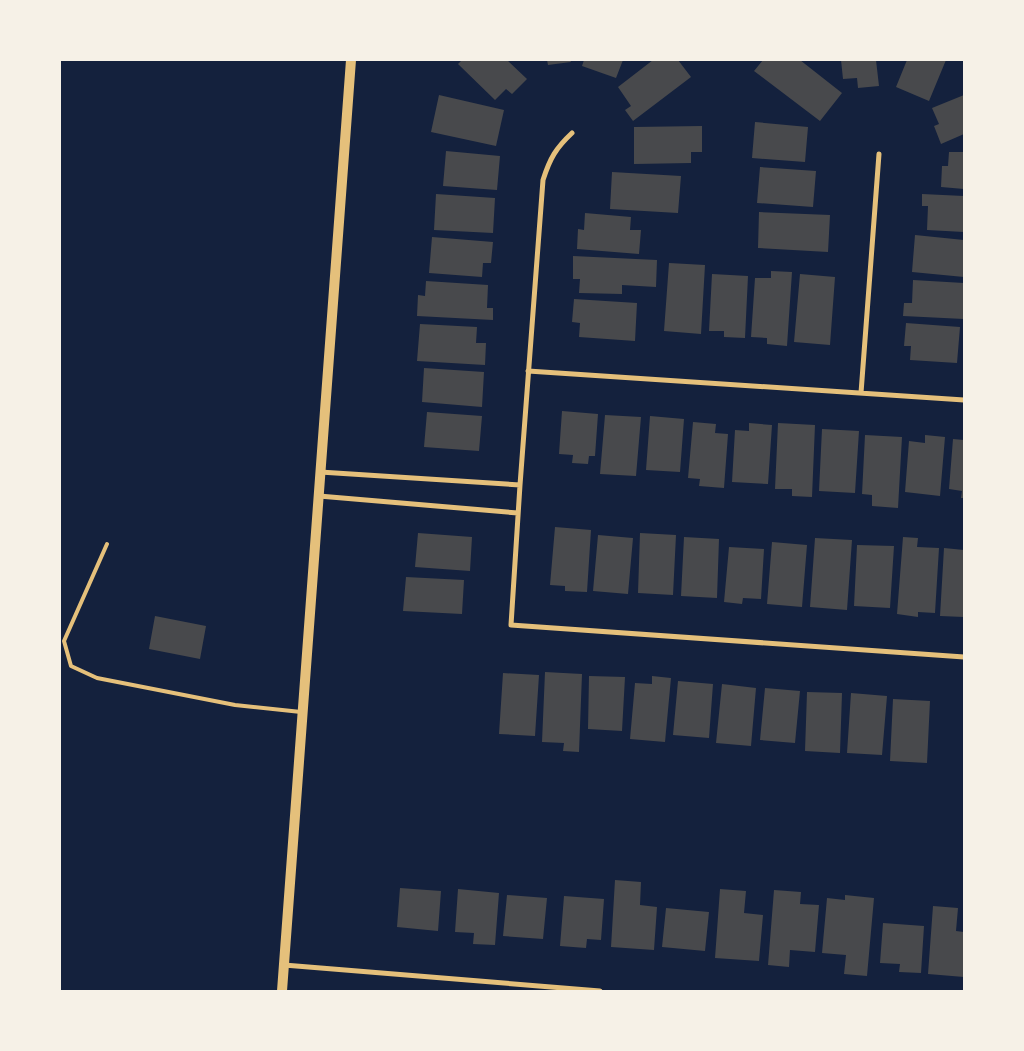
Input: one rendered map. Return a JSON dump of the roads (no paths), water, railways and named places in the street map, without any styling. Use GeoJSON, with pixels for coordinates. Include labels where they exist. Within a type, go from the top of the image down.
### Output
{"type":"FeatureCollection","features":[{"type":"Feature","properties":{"kind":"main road"},"geometry":{"type":"LineString","coordinates":[[282,991],[351,60]]}},
{"type":"Feature","properties":{"kind":"street"},"geometry":{"type":"LineString","coordinates":[[572,133],[558,146],[549,159],[543,180],[511,625],[964,657]]}},
{"type":"Feature","properties":{"kind":"street"},"geometry":{"type":"LineString","coordinates":[[862,393],[878,154]]}},
{"type":"Feature","properties":{"kind":"street"},"geometry":{"type":"LineString","coordinates":[[528,371],[964,400]]}},
{"type":"Feature","properties":{"kind":"street"},"geometry":{"type":"LineString","coordinates":[[320,472],[520,485]]}},
{"type":"Feature","properties":{"kind":"street"},"geometry":{"type":"LineString","coordinates":[[319,496],[518,513]]}},
{"type":"Feature","properties":{"kind":"street"},"geometry":{"type":"LineString","coordinates":[[284,965],[546,989],[600,991]]}},
{"type":"Feature","properties":{"kind":"lane"},"geometry":{"type":"LineString","coordinates":[[107,544],[64,641],[72,666],[97,678],[106,680],[235,705],[303,712]]}}]}
